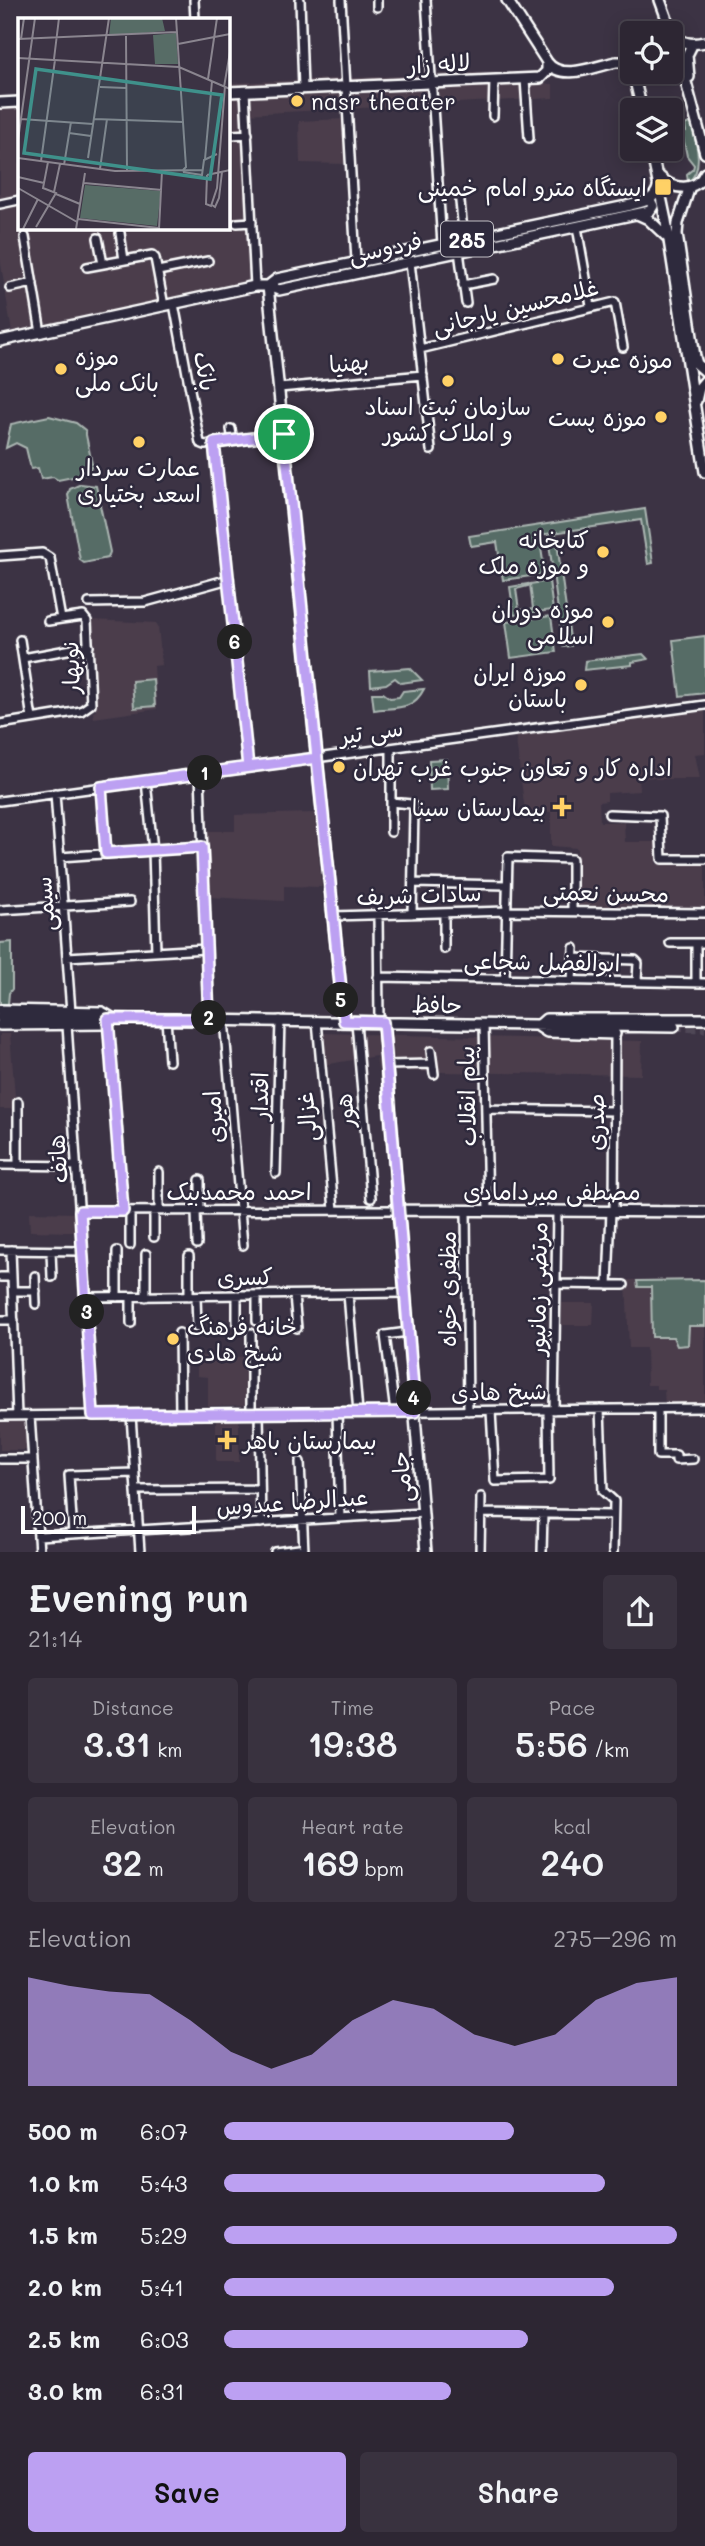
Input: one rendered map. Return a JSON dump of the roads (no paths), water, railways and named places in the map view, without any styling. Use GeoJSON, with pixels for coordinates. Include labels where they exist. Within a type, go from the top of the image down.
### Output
{"type":"FeatureCollection","features":[{"type":"Feature","properties":{"kind":"main road"},"geometry":{"type":"LineString","coordinates":[[506,0],[551,68],[562,72],[620,62]]}},
{"type":"Feature","properties":{"kind":"main road"},"geometry":{"type":"LineString","coordinates":[[660,0],[666,21]]}},
{"type":"Feature","properties":{"kind":"main road"},"geometry":{"type":"LineString","coordinates":[[683,42],[692,45],[705,42]]}},
{"type":"Feature","properties":{"kind":"main road"},"geometry":{"type":"LineString","coordinates":[[688,88],[687,55],[692,45]]}},
{"type":"Feature","properties":{"kind":"main road"},"geometry":{"type":"LineString","coordinates":[[525,79],[545,75],[547,62]]}},
{"type":"Feature","properties":{"kind":"main road"},"geometry":{"type":"LineString","coordinates":[[683,73],[705,153]]}},
{"type":"Feature","properties":{"kind":"main road","name":"لاله زار"},"geometry":{"type":"LineString","coordinates":[[229,92],[525,79]]}},
{"type":"Feature","properties":{"kind":"main road"},"geometry":{"type":"LineString","coordinates":[[0,103],[18,102]]}},
{"type":"Feature","properties":{"kind":"main road"},"geometry":{"type":"LineString","coordinates":[[654,161],[703,438],[705,472]]}},
{"type":"Feature","properties":{"kind":"main road"},"geometry":{"type":"LineString","coordinates":[[659,179],[668,185],[690,186],[705,173]]}},
{"type":"Feature","properties":{"kind":"main road"},"geometry":{"type":"LineString","coordinates":[[635,214],[650,211],[653,206],[650,200],[656,195],[659,179]]}},
{"type":"Feature","properties":{"kind":"main road"},"geometry":{"type":"LineString","coordinates":[[690,186],[677,234],[695,357],[697,364],[705,371]]}},
{"type":"Feature","properties":{"kind":"main road","name":"فردوسی"},"geometry":{"type":"LineString","coordinates":[[268,286],[277,279],[356,261],[410,262],[459,251],[577,222],[650,200]]}},
{"type":"Feature","properties":{"kind":"main road"},"geometry":{"type":"LineString","coordinates":[[635,214],[648,219],[668,238]]}},
{"type":"Feature","properties":{"kind":"main road","name":"فردوسی"},"geometry":{"type":"LineString","coordinates":[[0,341],[254,286],[268,286],[279,290],[358,272],[409,250],[635,214]]}},
{"type":"Feature","properties":{"kind":"main road"},"geometry":{"type":"LineString","coordinates":[[409,250],[410,262]]}},
{"type":"Feature","properties":{"kind":"main road"},"geometry":{"type":"LineString","coordinates":[[356,261],[358,272]]}},
{"type":"Feature","properties":{"kind":"main road"},"geometry":{"type":"LineString","coordinates":[[268,286],[344,1021]]}},
{"type":"Feature","properties":{"kind":"main road"},"geometry":{"type":"LineString","coordinates":[[695,404],[699,388],[705,381]]}},
{"type":"Feature","properties":{"kind":"main road","name":"حافظ"},"geometry":{"type":"LineString","coordinates":[[0,1010],[75,1015],[110,1021]]}},
{"type":"Feature","properties":{"kind":"main road"},"geometry":{"type":"LineString","coordinates":[[0,1017],[75,1015]]}},
{"type":"Feature","properties":{"kind":"main road","name":"حافظ"},"geometry":{"type":"LineString","coordinates":[[0,1026],[67,1025],[166,1018],[674,1027]]}},
{"type":"Feature","properties":{"kind":"main road"},"geometry":{"type":"LineString","coordinates":[[615,1034],[547,1032],[538,1026],[546,1018],[705,1019]]}},
{"type":"Feature","properties":{"kind":"main road","name":"جامی"},"geometry":{"type":"LineString","coordinates":[[381,1022],[387,1065],[426,1552]]}},
{"type":"Feature","properties":{"kind":"main road","name":"مصطفی میردامادی"},"geometry":{"type":"LineString","coordinates":[[398,1210],[705,1212]]}},
{"type":"Feature","properties":{"kind":"street"},"geometry":{"type":"LineString","coordinates":[[194,0],[195,18]]}},
{"type":"Feature","properties":{"kind":"street"},"geometry":{"type":"LineString","coordinates":[[300,0],[303,88]]}},
{"type":"Feature","properties":{"kind":"street"},"geometry":{"type":"LineString","coordinates":[[341,0],[356,261]]}},
{"type":"Feature","properties":{"kind":"street"},"geometry":{"type":"LineString","coordinates":[[426,0],[442,244]]}},
{"type":"Feature","properties":{"kind":"street"},"geometry":{"type":"LineString","coordinates":[[525,79],[529,138]]}},
{"type":"Feature","properties":{"kind":"street"},"geometry":{"type":"LineString","coordinates":[[493,116],[494,80]]}},
{"type":"Feature","properties":{"kind":"street"},"geometry":{"type":"LineString","coordinates":[[245,91],[254,286]]}},
{"type":"Feature","properties":{"kind":"street"},"geometry":{"type":"LineString","coordinates":[[232,135],[248,135]]}},
{"type":"Feature","properties":{"kind":"street"},"geometry":{"type":"LineString","coordinates":[[0,204],[18,200]]}},
{"type":"Feature","properties":{"kind":"street"},"geometry":{"type":"LineString","coordinates":[[460,202],[464,240]]}},
{"type":"Feature","properties":{"kind":"street"},"geometry":{"type":"LineString","coordinates":[[237,223],[252,222]]}},
{"type":"Feature","properties":{"kind":"street"},"geometry":{"type":"LineString","coordinates":[[577,222],[591,306]]}},
{"type":"Feature","properties":{"kind":"street"},"geometry":{"type":"LineString","coordinates":[[25,231],[41,332]]}},
{"type":"Feature","properties":{"kind":"street"},"geometry":{"type":"LineString","coordinates":[[120,233],[124,260]]}},
{"type":"Feature","properties":{"kind":"street"},"geometry":{"type":"LineString","coordinates":[[99,238],[103,264]]}},
{"type":"Feature","properties":{"kind":"street"},"geometry":{"type":"LineString","coordinates":[[459,251],[466,303]]}},
{"type":"Feature","properties":{"kind":"street"},"geometry":{"type":"LineString","coordinates":[[87,267],[152,255],[155,258],[164,306]]}},
{"type":"Feature","properties":{"kind":"street"},"geometry":{"type":"LineString","coordinates":[[158,271],[208,261]]}},
{"type":"Feature","properties":{"kind":"street"},"geometry":{"type":"LineString","coordinates":[[410,262],[431,450]]}},
{"type":"Feature","properties":{"kind":"street"},"geometry":{"type":"LineString","coordinates":[[10,288],[34,279]]}},
{"type":"Feature","properties":{"kind":"street"},"geometry":{"type":"LineString","coordinates":[[463,285],[494,279]]}},
{"type":"Feature","properties":{"kind":"street","name":"غلامحسین یارجانی"},"geometry":{"type":"LineString","coordinates":[[420,349],[615,302],[623,346]]}},
{"type":"Feature","properties":{"kind":"street","name":"بانک"},"geometry":{"type":"LineString","coordinates":[[174,304],[199,440],[202,444],[214,443]]}},
{"type":"Feature","properties":{"kind":"street","name":"بهنیا"},"geometry":{"type":"LineString","coordinates":[[279,388],[423,375]]}},
{"type":"Feature","properties":{"kind":"street"},"geometry":{"type":"LineString","coordinates":[[231,429],[233,441]]}},
{"type":"Feature","properties":{"kind":"street"},"geometry":{"type":"LineString","coordinates":[[248,767],[214,443],[284,434]]}},
{"type":"Feature","properties":{"kind":"street"},"geometry":{"type":"LineString","coordinates":[[0,556],[41,553],[50,558],[61,619],[48,621]]}},
{"type":"Feature","properties":{"kind":"street"},"geometry":{"type":"LineString","coordinates":[[89,603],[145,602],[229,579]]}},
{"type":"Feature","properties":{"kind":"street","name":"نوبهار"},"geometry":{"type":"LineString","coordinates":[[0,724],[81,711],[90,706],[87,621],[83,617],[61,619]]}},
{"type":"Feature","properties":{"kind":"street"},"geometry":{"type":"LineString","coordinates":[[20,640],[32,719]]}},
{"type":"Feature","properties":{"kind":"street"},"geometry":{"type":"LineString","coordinates":[[23,658],[89,646]]}},
{"type":"Feature","properties":{"kind":"street","name":"سی تیر"},"geometry":{"type":"LineString","coordinates":[[0,801],[705,705]]}},
{"type":"Feature","properties":{"kind":"street"},"geometry":{"type":"LineString","coordinates":[[391,748],[391,832]]}},
{"type":"Feature","properties":{"kind":"street"},"geometry":{"type":"LineString","coordinates":[[200,774],[209,1019]]}},
{"type":"Feature","properties":{"kind":"street"},"geometry":{"type":"LineString","coordinates":[[146,781],[153,850],[156,952]]}},
{"type":"Feature","properties":{"kind":"street"},"geometry":{"type":"LineString","coordinates":[[101,787],[106,853]]}},
{"type":"Feature","properties":{"kind":"street","name":"سیمی"},"geometry":{"type":"LineString","coordinates":[[55,793],[67,957],[75,1015]]}},
{"type":"Feature","properties":{"kind":"street"},"geometry":{"type":"LineString","coordinates":[[391,802],[411,804],[414,808],[412,914]]}},
{"type":"Feature","properties":{"kind":"street"},"geometry":{"type":"LineString","coordinates":[[609,814],[660,816],[662,859],[705,859]]}},
{"type":"Feature","properties":{"kind":"street"},"geometry":{"type":"LineString","coordinates":[[60,857],[202,847]]}},
{"type":"Feature","properties":{"kind":"street"},"geometry":{"type":"LineString","coordinates":[[505,979],[508,856],[572,859],[572,911]]}},
{"type":"Feature","properties":{"kind":"street"},"geometry":{"type":"LineString","coordinates":[[413,883],[507,885]]}},
{"type":"Feature","properties":{"kind":"street"},"geometry":{"type":"LineString","coordinates":[[0,910],[130,902]]}},
{"type":"Feature","properties":{"kind":"street","name":"سادات شریف"},"geometry":{"type":"LineString","coordinates":[[333,916],[507,911]]}},
{"type":"Feature","properties":{"kind":"street","name":"محسن نعمتی"},"geometry":{"type":"LineString","coordinates":[[507,911],[705,913]]}},
{"type":"Feature","properties":{"kind":"street"},"geometry":{"type":"LineString","coordinates":[[444,913],[444,949]]}},
{"type":"Feature","properties":{"kind":"street"},"geometry":{"type":"LineString","coordinates":[[378,915],[381,1022]]}},
{"type":"Feature","properties":{"kind":"street"},"geometry":{"type":"LineString","coordinates":[[670,943],[705,943]]}},
{"type":"Feature","properties":{"kind":"street"},"geometry":{"type":"LineString","coordinates":[[696,943],[696,982]]}},
{"type":"Feature","properties":{"kind":"street"},"geometry":{"type":"LineString","coordinates":[[572,981],[573,948]]}},
{"type":"Feature","properties":{"kind":"street"},"geometry":{"type":"LineString","coordinates":[[67,957],[206,949]]}},
{"type":"Feature","properties":{"kind":"street"},"geometry":{"type":"LineString","coordinates":[[573,958],[635,960],[638,963],[637,981]]}},
{"type":"Feature","properties":{"kind":"street","name":"ابوالفضل شجاعی"},"geometry":{"type":"LineString","coordinates":[[379,977],[705,983]]}},
{"type":"Feature","properties":{"kind":"street"},"geometry":{"type":"LineString","coordinates":[[166,1018],[169,1061]]}},
{"type":"Feature","properties":{"kind":"street","name":"امیری"},"geometry":{"type":"LineString","coordinates":[[224,1019],[243,1245]]}},
{"type":"Feature","properties":{"kind":"street","name":"اقتدار"},"geometry":{"type":"LineString","coordinates":[[276,1173],[280,1020]]}},
{"type":"Feature","properties":{"kind":"street"},"geometry":{"type":"LineString","coordinates":[[110,1021],[130,1245]]}},
{"type":"Feature","properties":{"kind":"street","name":"غزالی"},"geometry":{"type":"LineString","coordinates":[[317,1021],[334,1210]]}},
{"type":"Feature","properties":{"kind":"street","name":"هور"},"geometry":{"type":"LineString","coordinates":[[356,1022],[371,1198]]}},
{"type":"Feature","properties":{"kind":"street","name":"پیام انقلاب"},"geometry":{"type":"LineString","coordinates":[[484,1024],[488,1210]]}},
{"type":"Feature","properties":{"kind":"street","name":"هاتف"},"geometry":{"type":"LineString","coordinates":[[67,1025],[93,1415]]}},
{"type":"Feature","properties":{"kind":"street","name":"صدری"},"geometry":{"type":"LineString","coordinates":[[608,1285],[613,1211],[615,1034]]}},
{"type":"Feature","properties":{"kind":"street"},"geometry":{"type":"LineString","coordinates":[[431,1051],[434,1074]]}},
{"type":"Feature","properties":{"kind":"street"},"geometry":{"type":"LineString","coordinates":[[387,1065],[432,1064]]}},
{"type":"Feature","properties":{"kind":"street"},"geometry":{"type":"LineString","coordinates":[[18,1102],[18,1165]]}},
{"type":"Feature","properties":{"kind":"street"},"geometry":{"type":"LineString","coordinates":[[486,1108],[615,1111]]}},
{"type":"Feature","properties":{"kind":"street"},"geometry":{"type":"LineString","coordinates":[[0,1165],[77,1166]]}},
{"type":"Feature","properties":{"kind":"street"},"geometry":{"type":"LineString","coordinates":[[154,1237],[159,1172]]}},
{"type":"Feature","properties":{"kind":"street"},"geometry":{"type":"LineString","coordinates":[[197,1244],[200,1180]]}},
{"type":"Feature","properties":{"kind":"street","name":"احمد محمدبیک"},"geometry":{"type":"LineString","coordinates":[[80,1211],[398,1210]]}},
{"type":"Feature","properties":{"kind":"street","name":"مظفری خواه"},"geometry":{"type":"LineString","coordinates":[[466,1210],[468,1411]]}},
{"type":"Feature","properties":{"kind":"street","name":"مرتضی زمانپور"},"geometry":{"type":"LineString","coordinates":[[491,1410],[495,1481],[549,1480],[557,1210]]}},
{"type":"Feature","properties":{"kind":"street"},"geometry":{"type":"LineString","coordinates":[[0,1250],[82,1251]]}},
{"type":"Feature","properties":{"kind":"street"},"geometry":{"type":"LineString","coordinates":[[11,1250],[17,1416]]}},
{"type":"Feature","properties":{"kind":"street"},"geometry":{"type":"LineString","coordinates":[[51,1251],[52,1277]]}},
{"type":"Feature","properties":{"kind":"street"},"geometry":{"type":"LineString","coordinates":[[117,1251],[117,1297]]}},
{"type":"Feature","properties":{"kind":"street"},"geometry":{"type":"LineString","coordinates":[[146,1254],[146,1297]]}},
{"type":"Feature","properties":{"kind":"street"},"geometry":{"type":"LineString","coordinates":[[189,1256],[197,1327]]}},
{"type":"Feature","properties":{"kind":"street"},"geometry":{"type":"LineString","coordinates":[[35,1276],[36,1304]]}},
{"type":"Feature","properties":{"kind":"street"},"geometry":{"type":"LineString","coordinates":[[0,1277],[12,1277]]}},
{"type":"Feature","properties":{"kind":"street"},"geometry":{"type":"LineString","coordinates":[[556,1284],[624,1285]]}},
{"type":"Feature","properties":{"kind":"street"},"geometry":{"type":"LineString","coordinates":[[13,1291],[36,1291]]}},
{"type":"Feature","properties":{"kind":"street","name":"کسری"},"geometry":{"type":"LineString","coordinates":[[86,1297],[405,1293]]}},
{"type":"Feature","properties":{"kind":"street"},"geometry":{"type":"LineString","coordinates":[[348,1294],[358,1412]]}},
{"type":"Feature","properties":{"kind":"street"},"geometry":{"type":"LineString","coordinates":[[237,1295],[237,1322]]}},
{"type":"Feature","properties":{"kind":"street"},"geometry":{"type":"LineString","coordinates":[[257,1295],[257,1321]]}},
{"type":"Feature","properties":{"kind":"street"},"geometry":{"type":"LineString","coordinates":[[295,1295],[297,1328]]}},
{"type":"Feature","properties":{"kind":"street"},"geometry":{"type":"LineString","coordinates":[[131,1297],[131,1323]]}},
{"type":"Feature","properties":{"kind":"street"},"geometry":{"type":"LineString","coordinates":[[0,1320],[14,1320]]}},
{"type":"Feature","properties":{"kind":"street"},"geometry":{"type":"LineString","coordinates":[[179,1332],[180,1414]]}},
{"type":"Feature","properties":{"kind":"street"},"geometry":{"type":"LineString","coordinates":[[395,1412],[385,1335],[408,1332]]}},
{"type":"Feature","properties":{"kind":"street"},"geometry":{"type":"LineString","coordinates":[[251,1334],[261,1523]]}},
{"type":"Feature","properties":{"kind":"street","name":"شیخ هادی"},"geometry":{"type":"LineString","coordinates":[[0,1416],[705,1408]]}},
{"type":"Feature","properties":{"kind":"street"},"geometry":{"type":"LineString","coordinates":[[600,1409],[603,1491],[614,1501],[613,1552]]}},
{"type":"Feature","properties":{"kind":"street"},"geometry":{"type":"LineString","coordinates":[[658,1409],[658,1455],[676,1455],[676,1460],[693,1460]]}},
{"type":"Feature","properties":{"kind":"street"},"geometry":{"type":"LineString","coordinates":[[337,1412],[340,1518]]}},
{"type":"Feature","properties":{"kind":"street"},"geometry":{"type":"LineString","coordinates":[[131,1415],[139,1552]]}},
{"type":"Feature","properties":{"kind":"street"},"geometry":{"type":"LineString","coordinates":[[30,1416],[39,1552]]}},
{"type":"Feature","properties":{"kind":"street"},"geometry":{"type":"LineString","coordinates":[[0,1463],[33,1459]]}},
{"type":"Feature","properties":{"kind":"street"},"geometry":{"type":"LineString","coordinates":[[275,1552],[302,1551],[300,1462]]}},
{"type":"Feature","properties":{"kind":"street"},"geometry":{"type":"LineString","coordinates":[[73,1534],[69,1475],[135,1473]]}},
{"type":"Feature","properties":{"kind":"street"},"geometry":{"type":"LineString","coordinates":[[136,1490],[260,1489]]}},
{"type":"Feature","properties":{"kind":"street"},"geometry":{"type":"LineString","coordinates":[[480,1552],[481,1497]]}},
{"type":"Feature","properties":{"kind":"street","name":"عبدالرضا عبدوس"},"geometry":{"type":"LineString","coordinates":[[38,1536],[423,1513]]}},
{"type":"Feature","properties":{"kind":"street"},"geometry":{"type":"LineString","coordinates":[[481,1513],[613,1515]]}},
{"type":"Feature","properties":{"kind":"street"},"geometry":{"type":"LineString","coordinates":[[542,1552],[543,1514]]}},
{"type":"Feature","properties":{"kind":"tunnel"},"geometry":{"type":"LineString","coordinates":[[674,1027],[705,1028]]}},
{"type":"Feature","properties":{"kind":"place","name":"nasr theater"},"geometry":{"type":"Point","coordinates":[297,101]}},
{"type":"Feature","properties":{"kind":"place","name":"ایستگاه مترو امام خمینی"},"geometry":{"type":"Point","coordinates":[663,187]}},
{"type":"Feature","properties":{"kind":"place","name":"موزه عبرت"},"geometry":{"type":"Point","coordinates":[558,359]}},
{"type":"Feature","properties":{"kind":"place","name":"موزه بانک ملی"},"geometry":{"type":"Point","coordinates":[61,369]}},
{"type":"Feature","properties":{"kind":"place","name":"سازمان ثبت اسناد و املاک کشور"},"geometry":{"type":"Point","coordinates":[448,381]}},
{"type":"Feature","properties":{"kind":"place","name":"موزه پست"},"geometry":{"type":"Point","coordinates":[661,417]}},
{"type":"Feature","properties":{"kind":"place","name":"عمارت سردار اسعد بختیاری"},"geometry":{"type":"Point","coordinates":[139,442]}},
{"type":"Feature","properties":{"kind":"place","name":"کتابخانه و موزه ملک"},"geometry":{"type":"Point","coordinates":[603,552]}},
{"type":"Feature","properties":{"kind":"place","name":"موزه دوران اسلامی"},"geometry":{"type":"Point","coordinates":[608,622]}},
{"type":"Feature","properties":{"kind":"place","name":"موزه ایران باستان"},"geometry":{"type":"Point","coordinates":[581,685]}},
{"type":"Feature","properties":{"kind":"place","name":"اداره کار و تعاون جنوب غرب تهران"},"geometry":{"type":"Point","coordinates":[339,767]}},
{"type":"Feature","properties":{"kind":"place","name":"بیمارستان سینا"},"geometry":{"type":"Point","coordinates":[562,807]}},
{"type":"Feature","properties":{"kind":"place","name":"خانه فرهنگ شیخ هادی"},"geometry":{"type":"Point","coordinates":[173,1339]}},
{"type":"Feature","properties":{"kind":"place","name":"بیمارستان باهر"},"geometry":{"type":"Point","coordinates":[227,1440]}}]}
